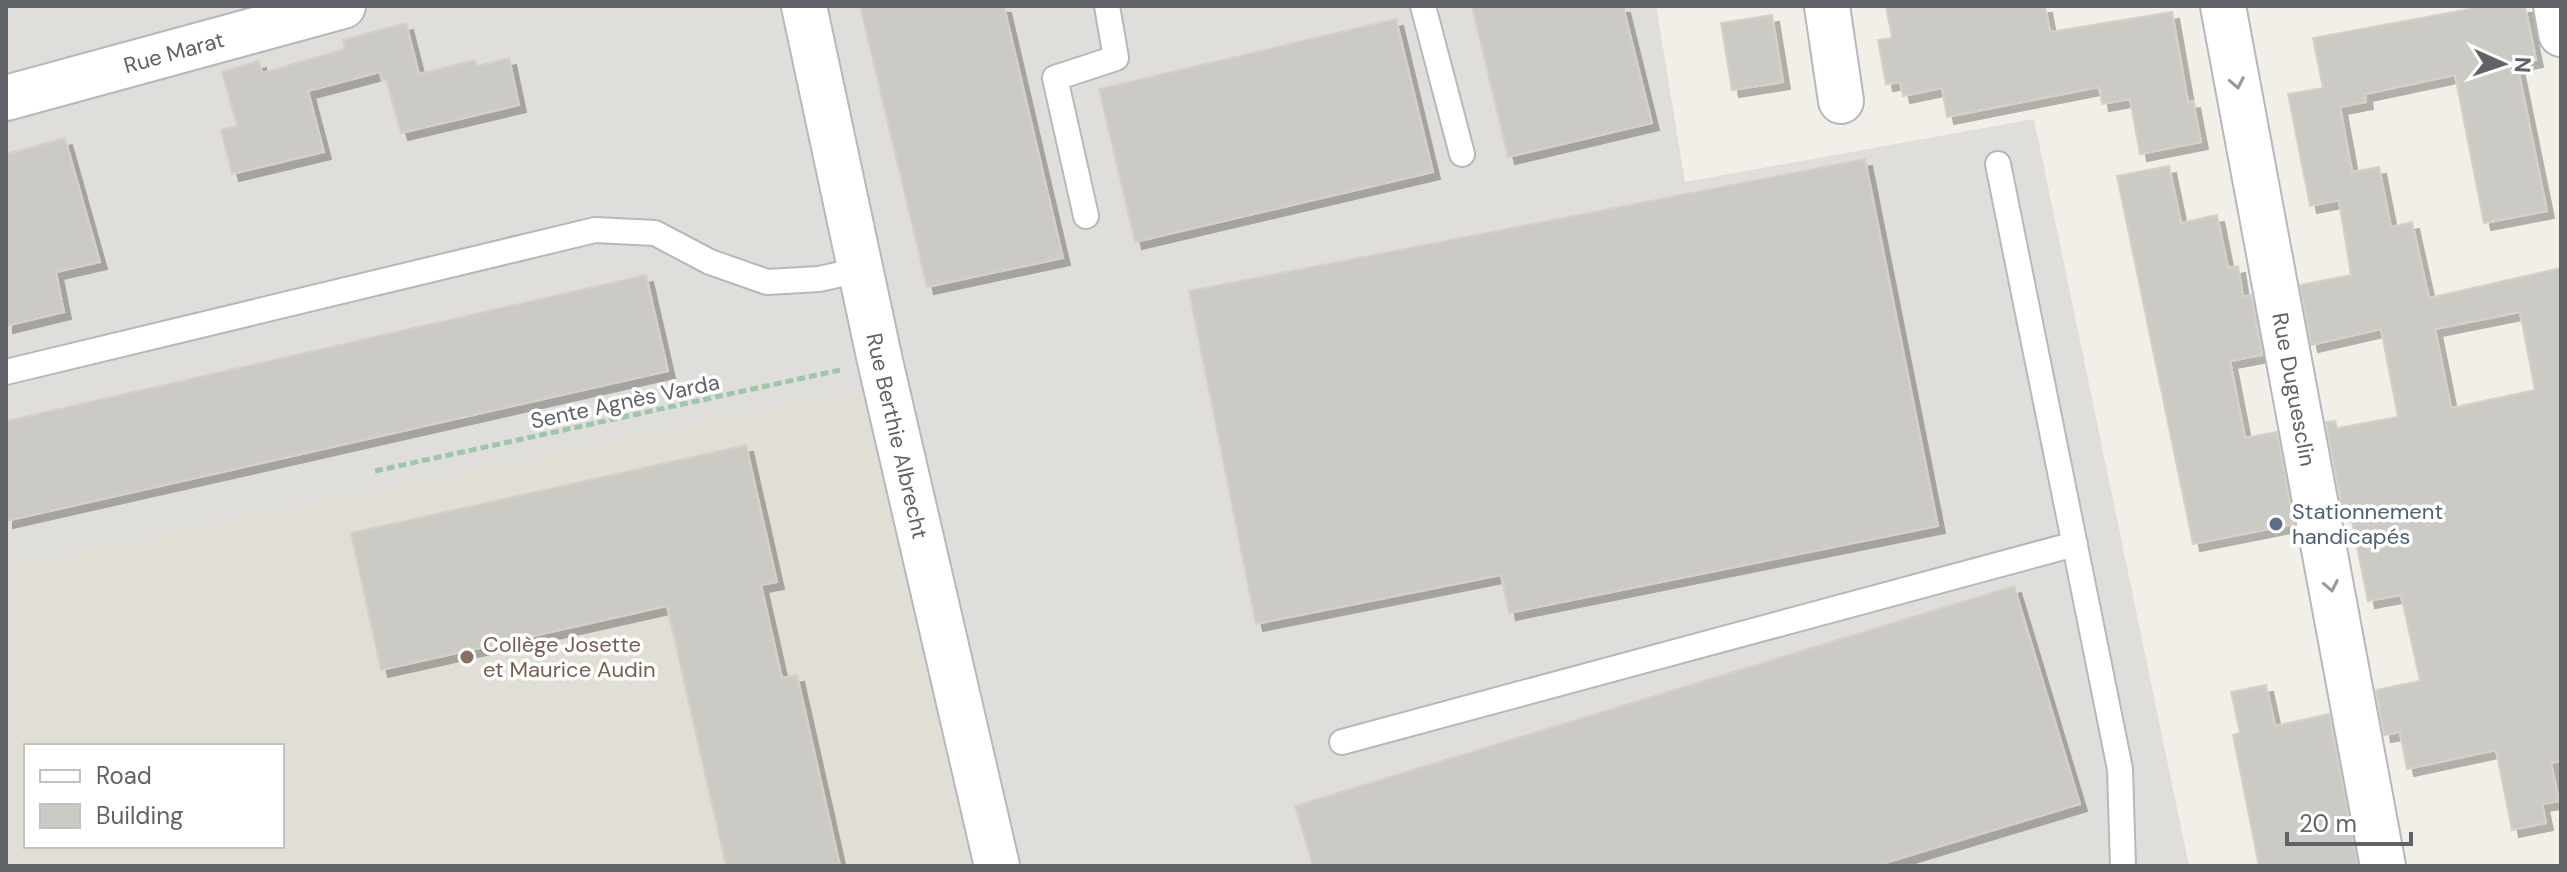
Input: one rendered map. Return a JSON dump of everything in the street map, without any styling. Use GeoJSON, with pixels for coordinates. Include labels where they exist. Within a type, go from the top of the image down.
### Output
{"type":"FeatureCollection","features":[{"type":"Feature","properties":{"kind":"street","name":"Rue Marat"},"geometry":{"type":"LineString","coordinates":[[6,98],[343,6]]}},
{"type":"Feature","properties":{"kind":"street","name":"Rue Berthie Albrecht"},"geometry":{"type":"LineString","coordinates":[[804,6],[880,361],[997,866]]}},
{"type":"Feature","properties":{"kind":"street"},"geometry":{"type":"LineString","coordinates":[[1827,6],[1841,101]]}},
{"type":"Feature","properties":{"kind":"street","name":"Rue Duguesclin"},"geometry":{"type":"LineString","coordinates":[[2223,6],[2383,866]]}},
{"type":"Feature","properties":{"kind":"street"},"geometry":{"type":"LineString","coordinates":[[2556,6],[2561,34]]}},
{"type":"Feature","properties":{"kind":"lane"},"geometry":{"type":"LineString","coordinates":[[1086,216],[1055,78],[1116,58],[1107,6]]}},
{"type":"Feature","properties":{"kind":"lane"},"geometry":{"type":"LineString","coordinates":[[1423,6],[1462,154]]}},
{"type":"Feature","properties":{"kind":"lane"},"geometry":{"type":"LineString","coordinates":[[1998,164],[2120,769],[2123,866]]}},
{"type":"Feature","properties":{"kind":"lane"},"geometry":{"type":"LineString","coordinates":[[6,372],[595,230],[655,233],[710,262],[767,282],[819,279],[860,270]]}},
{"type":"Feature","properties":{"kind":"lane"},"geometry":{"type":"LineString","coordinates":[[1342,742],[2075,544]]}},
{"type":"Feature","properties":{"kind":"path","name":"Sente Agnès Varda"},"geometry":{"type":"LineString","coordinates":[[375,471],[880,361]]}},
{"type":"Feature","properties":{"kind":"shaded area"},"geometry":{"type":"Polygon","coordinates":[[[6,6],[1656,6],[1685,182],[2034,119],[2189,866],[6,866],[6,6]]]}},
{"type":"Feature","properties":{"kind":"shaded area","name":"Collège Josette et Maurice Audin"},"geometry":{"type":"Polygon","coordinates":[[[863,389],[979,866],[6,866],[6,568],[863,389]]]}},
{"type":"Feature","properties":{"kind":"building"},"geometry":{"type":"Polygon","coordinates":[[[860,6],[1004,6],[1063,258],[927,287],[860,6]]]}},
{"type":"Feature","properties":{"kind":"building"},"geometry":{"type":"Polygon","coordinates":[[[1472,6],[1623,6],[1652,123],[1508,157],[1472,6]]]}},
{"type":"Feature","properties":{"kind":"building"},"geometry":{"type":"Polygon","coordinates":[[[1886,6],[2045,6],[2050,32],[2172,12],[2188,102],[2193,101],[2201,142],[2140,154],[2130,99],[2102,104],[2099,87],[1947,117],[1942,88],[1903,96],[1900,82],[1886,84],[1878,40],[1892,38],[1886,6]]]}},
{"type":"Feature","properties":{"kind":"building"},"geometry":{"type":"Polygon","coordinates":[[[2469,6],[2525,6],[2536,60],[2517,64],[2547,211],[2484,223],[2455,75],[2365,94],[2366,102],[2340,107],[2352,172],[2379,167],[2391,227],[2412,222],[2429,298],[2561,268],[2561,761],[2551,763],[2559,801],[2542,804],[2546,823],[2512,830],[2496,750],[2407,769],[2400,732],[2384,735],[2376,690],[2420,681],[2401,595],[2368,601],[2350,512],[2343,514],[2326,422],[2335,421],[2337,428],[2398,417],[2381,329],[2311,345],[2300,285],[2351,275],[2339,200],[2310,206],[2288,94],[2323,88],[2313,38],[2470,9],[2469,6]],[[2520,312],[2435,329],[2451,408],[2535,390],[2520,312]]]}},
{"type":"Feature","properties":{"kind":"building"},"geometry":{"type":"Polygon","coordinates":[[[1772,15],[1783,82],[1732,90],[1721,23],[1772,15]]]}},
{"type":"Feature","properties":{"kind":"building"},"geometry":{"type":"Polygon","coordinates":[[[1396,19],[1433,172],[1135,242],[1099,89],[1396,19]]]}},
{"type":"Feature","properties":{"kind":"building"},"geometry":{"type":"Polygon","coordinates":[[[406,23],[419,74],[475,60],[477,66],[509,58],[519,105],[401,133],[386,79],[382,81],[380,72],[308,91],[324,152],[232,174],[221,130],[237,126],[222,72],[259,61],[262,73],[345,49],[343,40],[406,23]]]}},
{"type":"Feature","properties":{"kind":"building"},"geometry":{"type":"Polygon","coordinates":[[[65,138],[100,262],[56,272],[64,312],[6,326],[6,154],[65,138]]]}},
{"type":"Feature","properties":{"kind":"building"},"geometry":{"type":"Polygon","coordinates":[[[1865,159],[1938,526],[1509,613],[1501,575],[1256,624],[1189,291],[1865,159]]]}},
{"type":"Feature","properties":{"kind":"building"},"geometry":{"type":"Polygon","coordinates":[[[2169,166],[2181,223],[2217,215],[2228,268],[2238,266],[2243,297],[2251,295],[2262,355],[2230,361],[2245,438],[2277,432],[2294,524],[2193,544],[2117,176],[2169,166]]]}},
{"type":"Feature","properties":{"kind":"building"},"geometry":{"type":"Polygon","coordinates":[[[646,275],[668,371],[6,521],[6,421],[646,275]]]}},
{"type":"Feature","properties":{"kind":"building"},"geometry":{"type":"Polygon","coordinates":[[[746,445],[777,582],[761,585],[782,678],[797,675],[840,866],[726,866],[667,606],[381,670],[351,533],[746,445]]]}},
{"type":"Feature","properties":{"kind":"building"},"geometry":{"type":"Polygon","coordinates":[[[2014,586],[2080,804],[1875,866],[1313,866],[1295,806],[2014,586]]]}},
{"type":"Feature","properties":{"kind":"building"},"geometry":{"type":"Polygon","coordinates":[[[2266,685],[2275,726],[2329,714],[2358,866],[2259,866],[2233,735],[2240,733],[2231,692],[2266,685]]]}},
{"type":"Feature","properties":{"kind":"place","name":"Stationnement handicapés"},"geometry":{"type":"Point","coordinates":[2276,524]}},
{"type":"Feature","properties":{"kind":"place","name":"Collège Josette et Maurice Audin"},"geometry":{"type":"Point","coordinates":[467,657]}}]}
